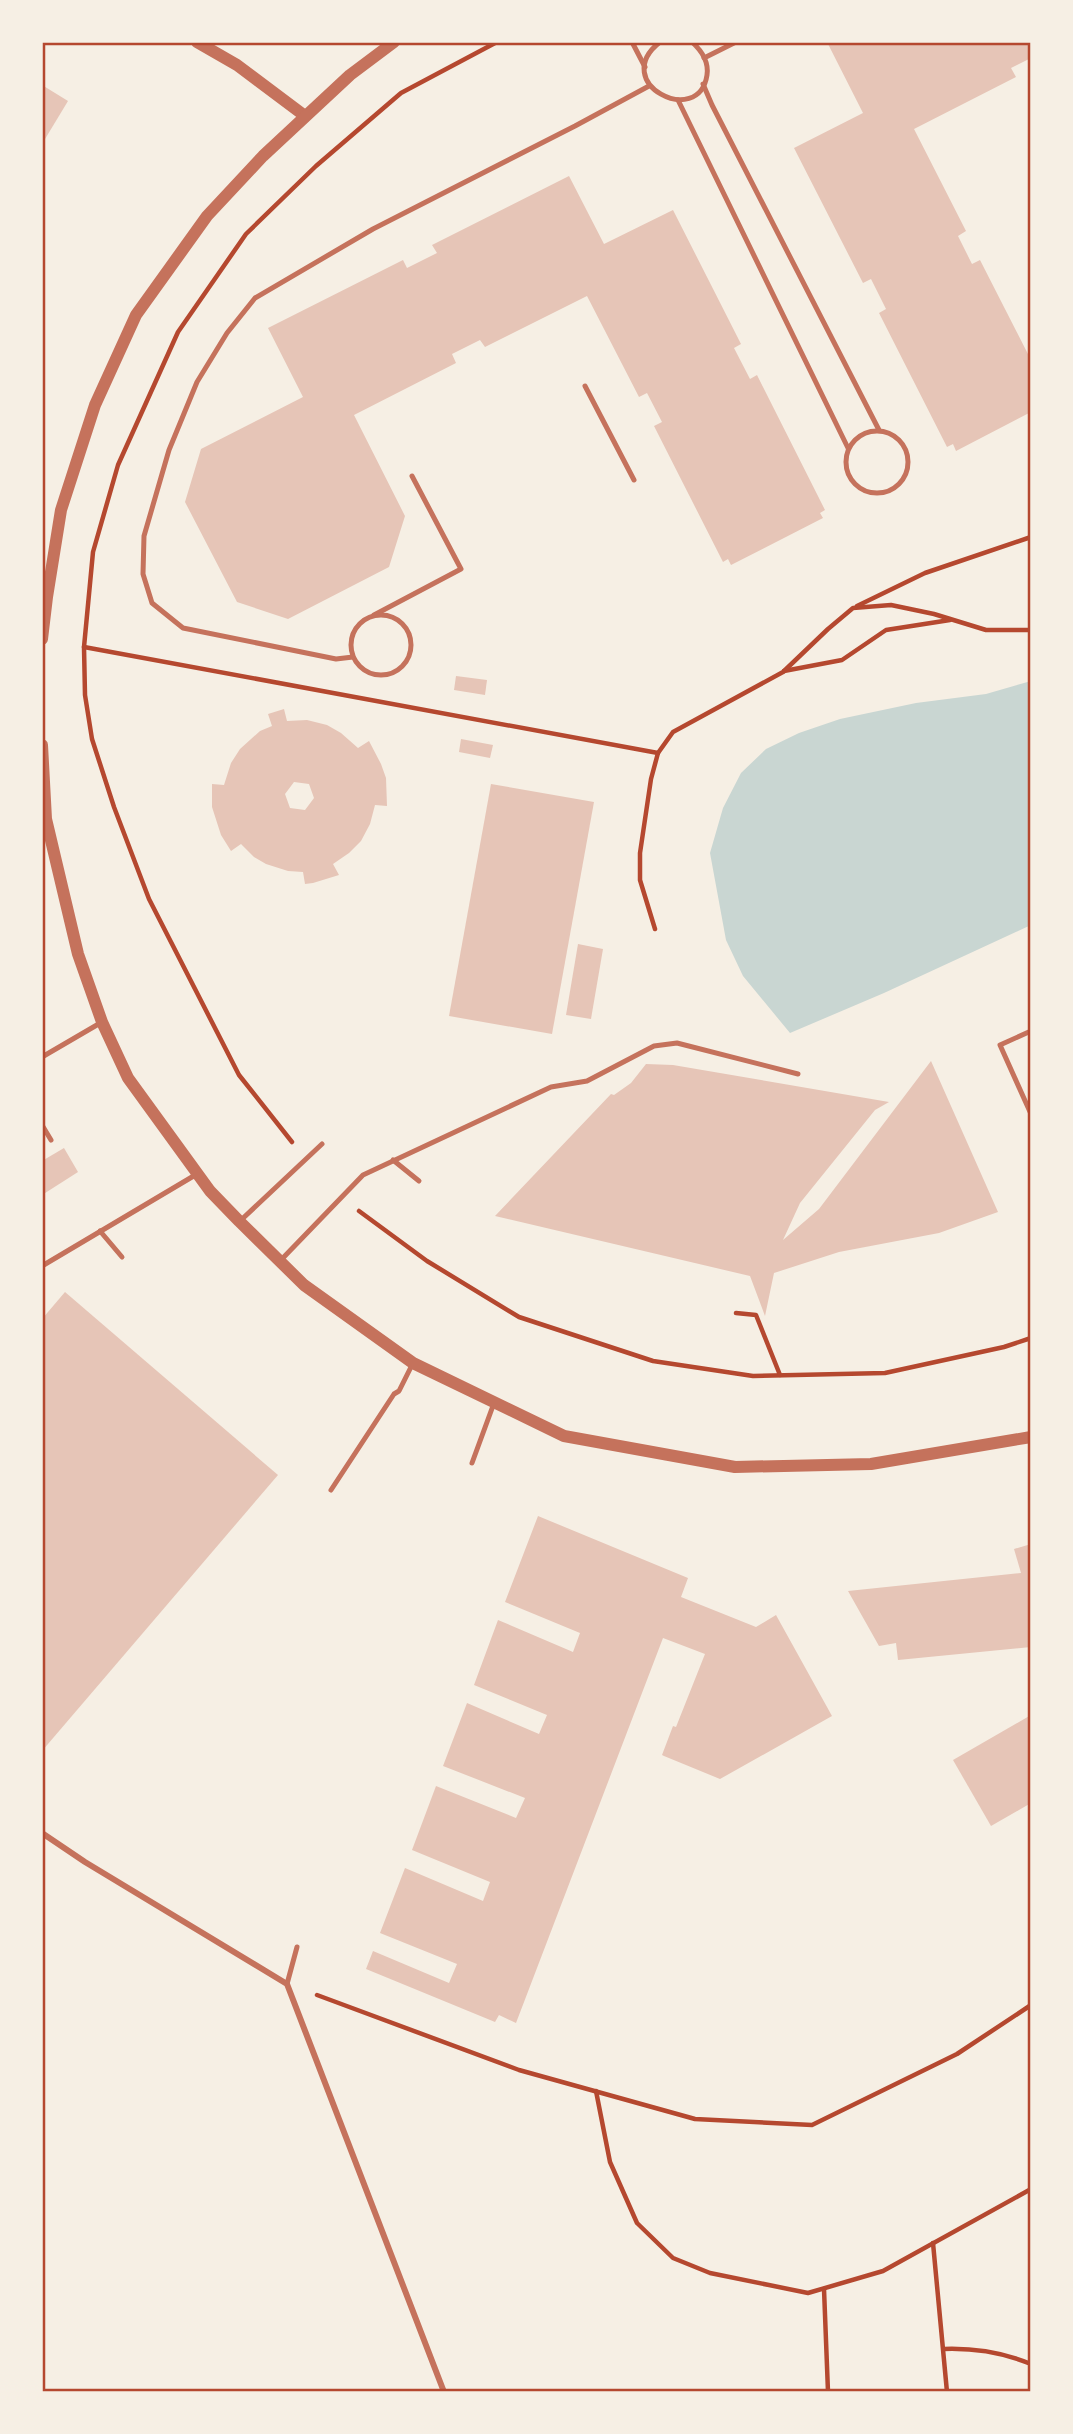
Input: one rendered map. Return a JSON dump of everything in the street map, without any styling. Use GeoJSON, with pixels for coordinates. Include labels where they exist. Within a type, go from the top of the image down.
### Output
{"type":"FeatureCollection","features":[{"type":"Feature","properties":{"kind":"street"},"geometry":{"type":"LineString","coordinates":[[197,42],[237,65],[305,116]]}},
{"type":"Feature","properties":{"kind":"street"},"geometry":{"type":"LineString","coordinates":[[42,639],[61,510],[95,405],[136,315],[207,216],[263,156],[350,75],[394,42]]}},
{"type":"Feature","properties":{"kind":"street"},"geometry":{"type":"LineString","coordinates":[[42,745],[46,819],[75,940],[102,1022],[128,1079],[210,1191],[239,1221],[304,1285],[413,1363],[564,1436],[735,1467],[870,1464],[1031,1437]]}},
{"type":"Feature","properties":{"kind":"street"},"geometry":{"type":"LineString","coordinates":[[42,1833],[85,1862],[287,1984],[444,2392]]}},
{"type":"Feature","properties":{"kind":"lane"},"geometry":{"type":"LineString","coordinates":[[632,42],[646,68]]}},
{"type":"Feature","properties":{"kind":"lane"},"geometry":{"type":"LineString","coordinates":[[660,42],[652,49],[646,61],[649,86],[661,97],[678,100],[687,99],[699,90],[706,78],[705,58],[693,43]]}},
{"type":"Feature","properties":{"kind":"lane"},"geometry":{"type":"LineString","coordinates":[[705,58],[736,42]]}},
{"type":"Feature","properties":{"kind":"lane"},"geometry":{"type":"LineString","coordinates":[[703,83],[879,430]]}},
{"type":"Feature","properties":{"kind":"lane"},"geometry":{"type":"LineString","coordinates":[[353,657],[336,659],[183,628],[152,603],[143,574],[144,536],[169,450],[197,382],[227,333],[255,298],[373,229],[649,86]]}},
{"type":"Feature","properties":{"kind":"lane"},"geometry":{"type":"LineString","coordinates":[[678,100],[848,448]]}},
{"type":"Feature","properties":{"kind":"lane"},"geometry":{"type":"LineString","coordinates":[[585,386],[634,480]]}},
{"type":"Feature","properties":{"kind":"lane"},"geometry":{"type":"LineString","coordinates":[[879,430],[892,434],[902,443],[908,455],[908,469],[902,481],[892,490],[879,494],[866,492],[855,485],[847,474],[845,460],[848,448],[856,438],[866,432],[879,430]]}},
{"type":"Feature","properties":{"kind":"lane"},"geometry":{"type":"LineString","coordinates":[[374,615],[395,618],[409,634],[410,653],[406,662],[383,676],[365,671],[353,657],[351,647],[357,627],[374,615],[461,569],[412,475]]}},
{"type":"Feature","properties":{"kind":"lane"},"geometry":{"type":"LineString","coordinates":[[42,1057],[102,1022]]}},
{"type":"Feature","properties":{"kind":"lane"},"geometry":{"type":"LineString","coordinates":[[1031,1031],[1000,1045],[1031,1114]]}},
{"type":"Feature","properties":{"kind":"lane"},"geometry":{"type":"LineString","coordinates":[[280,1261],[363,1175],[551,1087],[587,1081],[654,1046],[677,1043],[798,1074]]}},
{"type":"Feature","properties":{"kind":"lane"},"geometry":{"type":"LineString","coordinates":[[42,1125],[51,1140]]}},
{"type":"Feature","properties":{"kind":"lane"},"geometry":{"type":"LineString","coordinates":[[239,1221],[322,1144]]}},
{"type":"Feature","properties":{"kind":"lane"},"geometry":{"type":"LineString","coordinates":[[393,1160],[419,1181]]}},
{"type":"Feature","properties":{"kind":"lane"},"geometry":{"type":"LineString","coordinates":[[42,1266],[197,1174]]}},
{"type":"Feature","properties":{"kind":"lane"},"geometry":{"type":"LineString","coordinates":[[100,1231],[122,1257]]}},
{"type":"Feature","properties":{"kind":"lane"},"geometry":{"type":"LineString","coordinates":[[331,1490],[394,1394],[399,1391],[413,1363]]}},
{"type":"Feature","properties":{"kind":"lane"},"geometry":{"type":"LineString","coordinates":[[472,1463],[494,1403]]}},
{"type":"Feature","properties":{"kind":"lane"},"geometry":{"type":"LineString","coordinates":[[287,1984],[297,1947]]}},
{"type":"Feature","properties":{"kind":"path"},"geometry":{"type":"LineString","coordinates":[[306,1159],[239,1075],[149,899],[114,807],[92,739],[85,695],[84,647],[93,552],[118,465],[178,332],[246,234],[316,166],[401,93],[497,42]]}},
{"type":"Feature","properties":{"kind":"path"},"geometry":{"type":"LineString","coordinates":[[655,929],[640,880],[640,853],[651,779],[658,753],[673,732],[783,671],[853,608],[925,573],[1031,537]]}},
{"type":"Feature","properties":{"kind":"path"},"geometry":{"type":"LineString","coordinates":[[853,608],[891,605],[986,630],[1031,630]]}},
{"type":"Feature","properties":{"kind":"path"},"geometry":{"type":"LineString","coordinates":[[783,671],[842,660],[887,631],[951,620]]}},
{"type":"Feature","properties":{"kind":"path"},"geometry":{"type":"LineString","coordinates":[[84,647],[658,753]]}},
{"type":"Feature","properties":{"kind":"path"},"geometry":{"type":"LineString","coordinates":[[342,1196],[368,1219],[427,1261],[519,1317],[653,1361],[753,1376],[885,1373],[1004,1348],[1031,1338]]}},
{"type":"Feature","properties":{"kind":"path"},"geometry":{"type":"LineString","coordinates":[[736,1313],[756,1315],[780,1375]]}},
{"type":"Feature","properties":{"kind":"path"},"geometry":{"type":"LineString","coordinates":[[287,1984],[519,2070],[695,2119],[812,2125],[957,2054],[1031,2005]]}},
{"type":"Feature","properties":{"kind":"path"},"geometry":{"type":"LineString","coordinates":[[596,2091],[610,2162],[637,2223],[673,2258],[710,2273],[808,2293],[824,2289],[883,2271],[1031,2189]]}},
{"type":"Feature","properties":{"kind":"path"},"geometry":{"type":"LineString","coordinates":[[933,2243],[947,2392]]}},
{"type":"Feature","properties":{"kind":"path"},"geometry":{"type":"LineString","coordinates":[[824,2289],[828,2392]]}},
{"type":"Feature","properties":{"kind":"path"},"geometry":{"type":"LineString","coordinates":[[944,2349],[961,2348],[1011,2356],[1031,2364]]}},
{"type":"Feature","properties":{"kind":"shaded area"},"geometry":{"type":"Polygon","coordinates":[[[1031,681],[1031,925],[790,1033],[743,976],[726,940],[710,853],[723,808],[741,773],[766,749],[799,733],[840,719],[916,703],[986,694],[1031,681]]]}},
{"type":"Feature","properties":{"kind":"building"},"geometry":{"type":"Polygon","coordinates":[[[1031,42],[1031,58],[1011,68],[1016,77],[914,129],[966,231],[958,236],[972,264],[980,260],[1031,360],[1031,412],[956,451],[953,444],[947,447],[879,313],[886,309],[871,279],[863,283],[794,148],[863,113],[828,44],[1031,42]]]}},
{"type":"Feature","properties":{"kind":"building"},"geometry":{"type":"Polygon","coordinates":[[[42,85],[68,101],[42,144],[42,85]]]}},
{"type":"Feature","properties":{"kind":"building"},"geometry":{"type":"Polygon","coordinates":[[[569,176],[604,244],[673,210],[741,344],[734,348],[750,379],[757,375],[825,510],[820,513],[823,518],[731,565],[728,559],[723,562],[654,426],[662,422],[647,393],[639,397],[587,296],[485,347],[480,340],[452,354],[456,363],[354,415],[405,516],[389,567],[288,619],[237,602],[185,502],[201,449],[303,397],[268,328],[403,260],[407,268],[437,253],[432,245],[569,176]]]}},
{"type":"Feature","properties":{"kind":"building"},"geometry":{"type":"Polygon","coordinates":[[[456,676],[487,680],[485,695],[454,690],[456,676]]]}},
{"type":"Feature","properties":{"kind":"building"},"geometry":{"type":"Polygon","coordinates":[[[284,709],[287,721],[307,720],[327,725],[358,748],[369,741],[381,764],[386,778],[387,806],[375,805],[370,824],[361,841],[333,864],[339,875],[305,884],[303,872],[288,871],[266,864],[241,844],[231,851],[221,835],[212,807],[212,784],[224,785],[231,763],[240,749],[260,731],[272,726],[268,714],[284,709]],[[294,782],[285,794],[290,808],[305,810],[314,798],[309,784],[294,782]]]}},
{"type":"Feature","properties":{"kind":"building"},"geometry":{"type":"Polygon","coordinates":[[[461,739],[493,745],[490,758],[459,752],[461,739]]]}},
{"type":"Feature","properties":{"kind":"building"},"geometry":{"type":"Polygon","coordinates":[[[491,784],[594,802],[552,1034],[449,1016],[491,784]]]}},
{"type":"Feature","properties":{"kind":"building"},"geometry":{"type":"Polygon","coordinates":[[[578,944],[603,949],[591,1019],[566,1015],[578,944]]]}},
{"type":"Feature","properties":{"kind":"building"},"geometry":{"type":"Polygon","coordinates":[[[931,1061],[998,1212],[939,1233],[839,1252],[774,1273],[765,1316],[750,1276],[495,1216],[611,1094],[614,1095],[631,1083],[646,1064],[673,1065],[889,1102],[875,1110],[800,1203],[783,1240],[819,1209],[931,1061]]]}},
{"type":"Feature","properties":{"kind":"building"},"geometry":{"type":"Polygon","coordinates":[[[64,1148],[78,1172],[42,1195],[42,1161],[64,1148]]]}},
{"type":"Feature","properties":{"kind":"building"},"geometry":{"type":"Polygon","coordinates":[[[65,1292],[278,1475],[42,1751],[42,1319],[65,1292]]]}},
{"type":"Feature","properties":{"kind":"building"},"geometry":{"type":"Polygon","coordinates":[[[538,1516],[688,1578],[681,1597],[756,1627],[776,1615],[832,1716],[720,1779],[664,1756],[662,1755],[673,1726],[676,1727],[705,1654],[663,1638],[516,2023],[499,2015],[495,2022],[366,1969],[373,1951],[449,1983],[457,1964],[380,1933],[405,1868],[483,1901],[490,1882],[412,1850],[436,1786],[516,1818],[525,1798],[443,1766],[467,1703],[539,1734],[547,1715],[474,1685],[498,1620],[573,1652],[580,1633],[505,1602],[538,1516]]]}},
{"type":"Feature","properties":{"kind":"building"},"geometry":{"type":"Polygon","coordinates":[[[1031,1544],[1031,1647],[898,1660],[896,1643],[879,1646],[848,1591],[1021,1573],[1014,1549],[1031,1544]]]}},
{"type":"Feature","properties":{"kind":"building"},"geometry":{"type":"Polygon","coordinates":[[[1031,1715],[1031,1803],[991,1826],[953,1760],[1031,1715]]]}}]}
